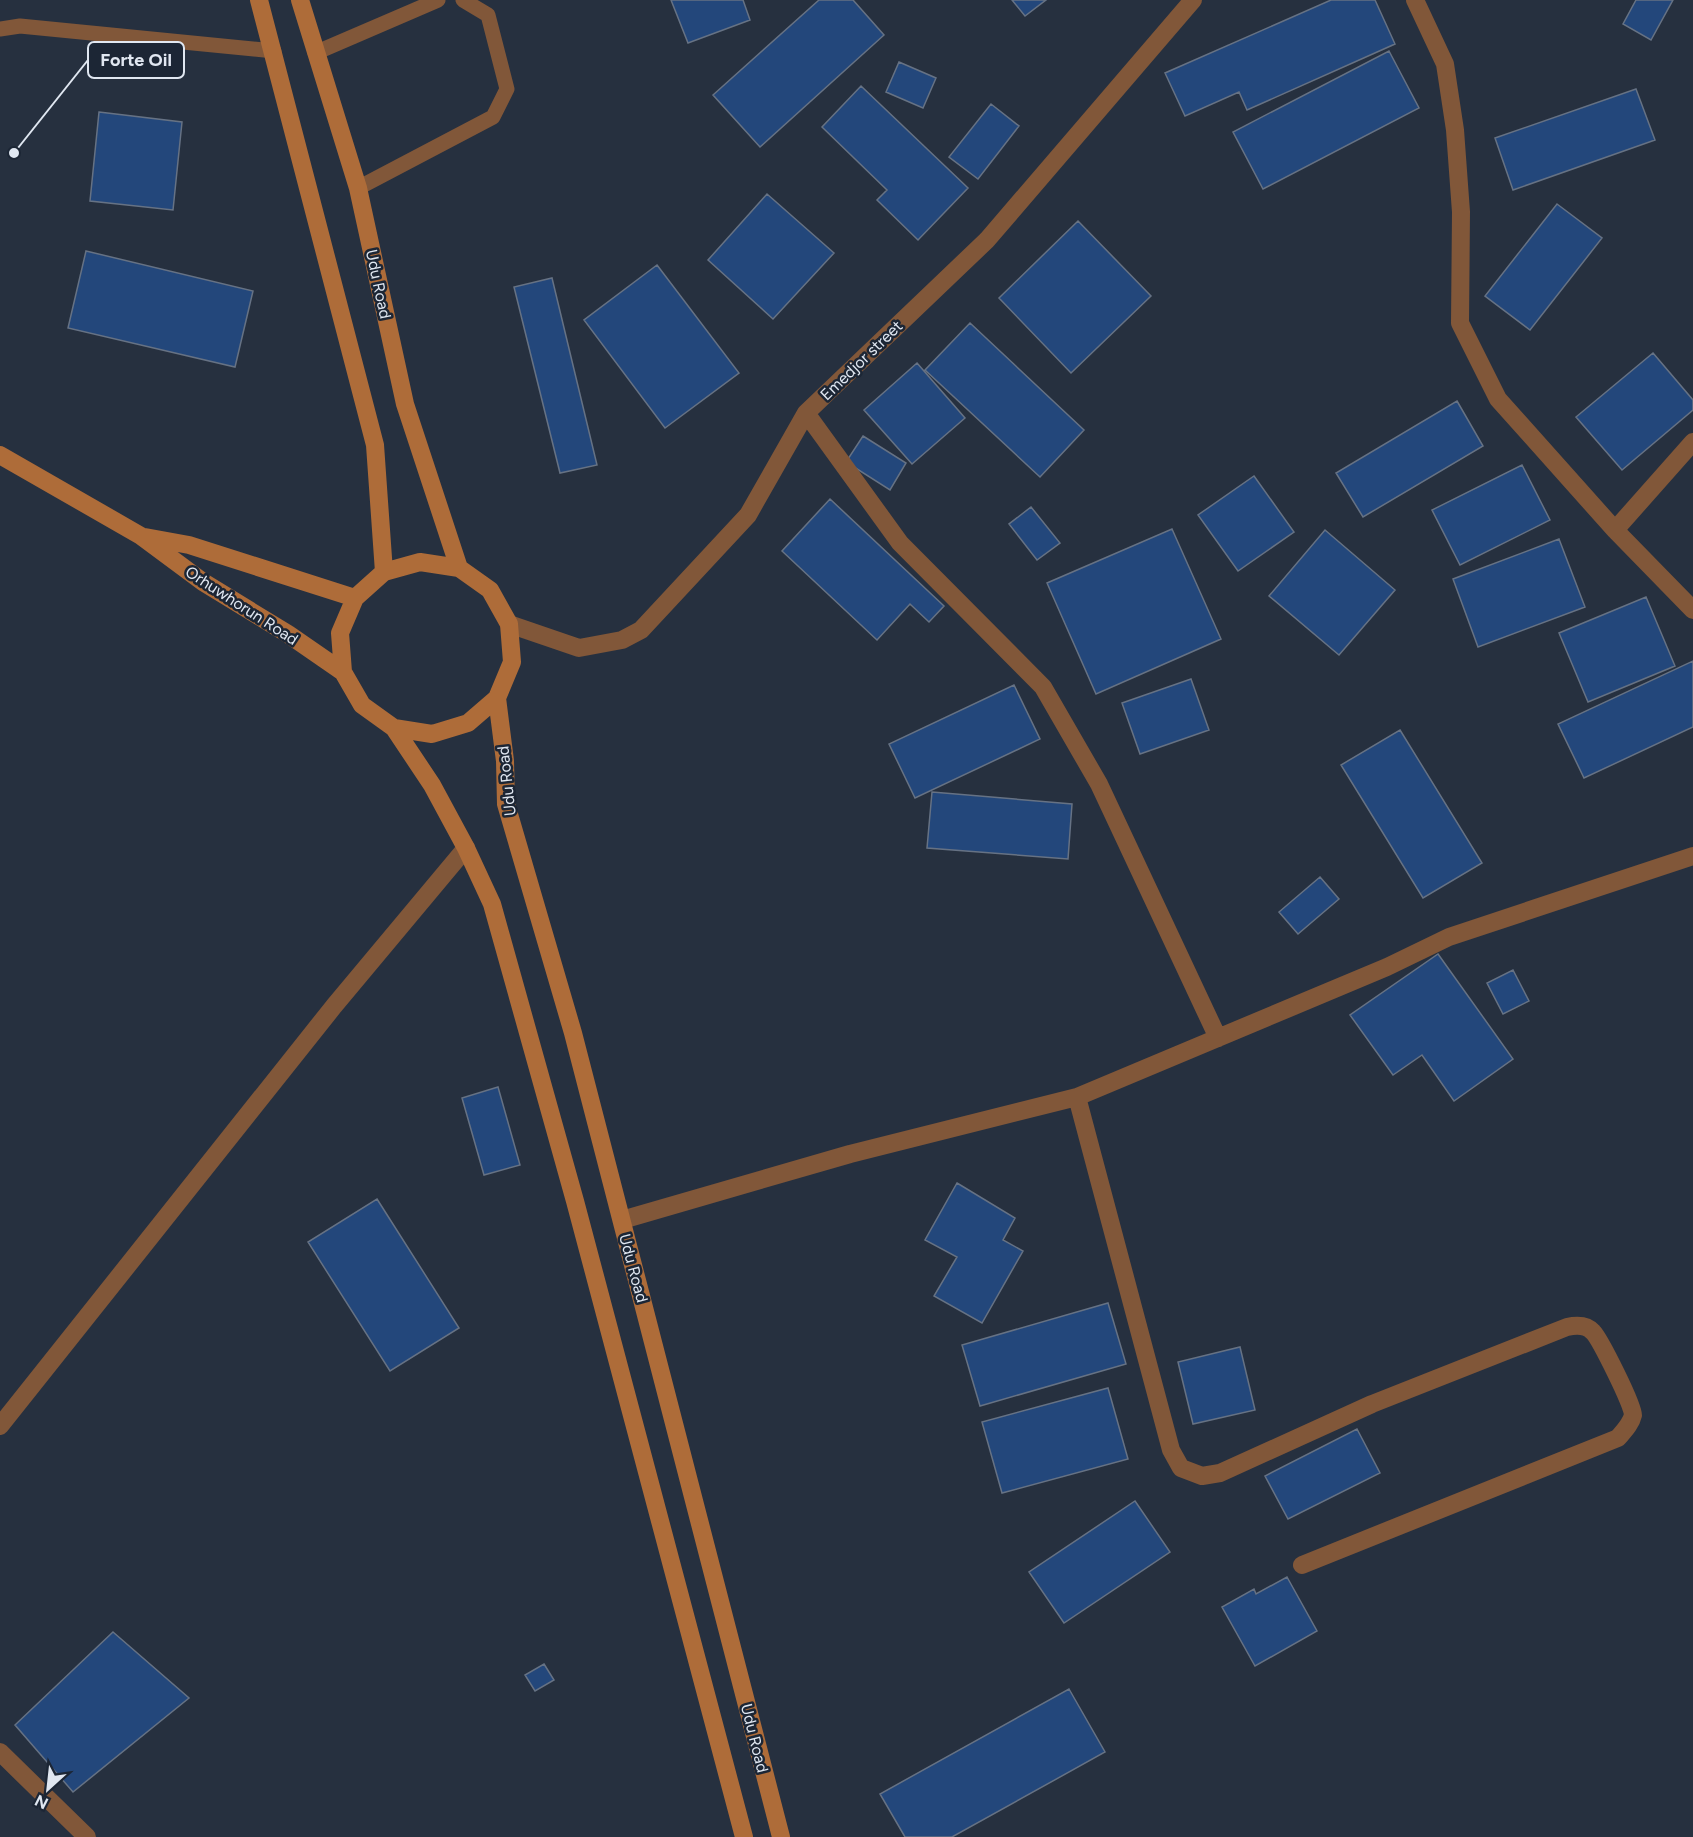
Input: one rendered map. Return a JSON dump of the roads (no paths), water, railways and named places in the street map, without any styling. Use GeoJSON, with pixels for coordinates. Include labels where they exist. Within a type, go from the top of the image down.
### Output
{"type":"FeatureCollection","features":[{"type":"Feature","properties":{"kind":"main road"},"geometry":{"type":"LineString","coordinates":[[260,0],[375,445],[384,572]]}},
{"type":"Feature","properties":{"kind":"main road","name":"Udu Road"},"geometry":{"type":"LineString","coordinates":[[300,0],[358,188],[405,404],[459,568]]}},
{"type":"Feature","properties":{"kind":"main road","name":"Orhuwhorun Road"},"geometry":{"type":"LineString","coordinates":[[0,455],[141,536],[203,582],[288,634],[343,672]]}},
{"type":"Feature","properties":{"kind":"main road","name":"Orhuwhorun Road"},"geometry":{"type":"LineString","coordinates":[[141,536],[189,545],[355,598]]}},
{"type":"Feature","properties":{"kind":"main road"},"geometry":{"type":"LineString","coordinates":[[394,728],[432,734],[468,723],[497,698],[512,662],[509,624],[490,590],[459,568],[420,562],[384,572],[355,598],[340,633],[343,672],[362,705],[394,728],[432,785],[466,848],[492,904],[575,1201],[744,1837]]}},
{"type":"Feature","properties":{"kind":"main road","name":"Udu Road"},"geometry":{"type":"LineString","coordinates":[[497,698],[505,761],[506,804],[573,1033],[781,1837]]}},
{"type":"Feature","properties":{"kind":"street","name":"Emedjor street"},"geometry":{"type":"LineString","coordinates":[[509,624],[579,648],[622,640],[640,630],[748,515],[806,413],[987,240],[1193,0]]}},
{"type":"Feature","properties":{"kind":"street"},"geometry":{"type":"LineString","coordinates":[[1415,0],[1445,64],[1455,129],[1461,212],[1460,323],[1498,399],[1615,530],[1693,610]]}},
{"type":"Feature","properties":{"kind":"street"},"geometry":{"type":"LineString","coordinates":[[806,413],[900,543],[1043,687],[1099,784],[1218,1038]]}},
{"type":"Feature","properties":{"kind":"street"},"geometry":{"type":"LineString","coordinates":[[1615,530],[1693,442]]}},
{"type":"Feature","properties":{"kind":"street"},"geometry":{"type":"LineString","coordinates":[[0,1426],[327,1015],[466,848]]}},
{"type":"Feature","properties":{"kind":"street"},"geometry":{"type":"LineString","coordinates":[[622,1220],[850,1154],[1077,1097],[1387,967],[1449,937],[1693,856]]}},
{"type":"Feature","properties":{"kind":"street"},"geometry":{"type":"LineString","coordinates":[[1077,1097],[1171,1450],[1181,1468],[1202,1476],[1220,1473],[1372,1404],[1567,1327],[1579,1325],[1593,1331],[1629,1398],[1634,1413],[1628,1426],[1618,1438],[1302,1565]]}},
{"type":"Feature","properties":{"kind":"street"},"geometry":{"type":"LineString","coordinates":[[0,1752],[87,1837]]}},
{"type":"Feature","properties":{"kind":"lane"},"geometry":{"type":"LineString","coordinates":[[315,53],[438,0]]}},
{"type":"Feature","properties":{"kind":"lane"},"geometry":{"type":"LineString","coordinates":[[358,188],[493,117],[507,89],[488,15],[463,0]]}},
{"type":"Feature","properties":{"kind":"lane"},"geometry":{"type":"LineString","coordinates":[[0,29],[20,26],[274,51]]}},
{"type":"Feature","properties":{"kind":"place","name":"Forte Oil"},"geometry":{"type":"Point","coordinates":[14,153]}}]}
